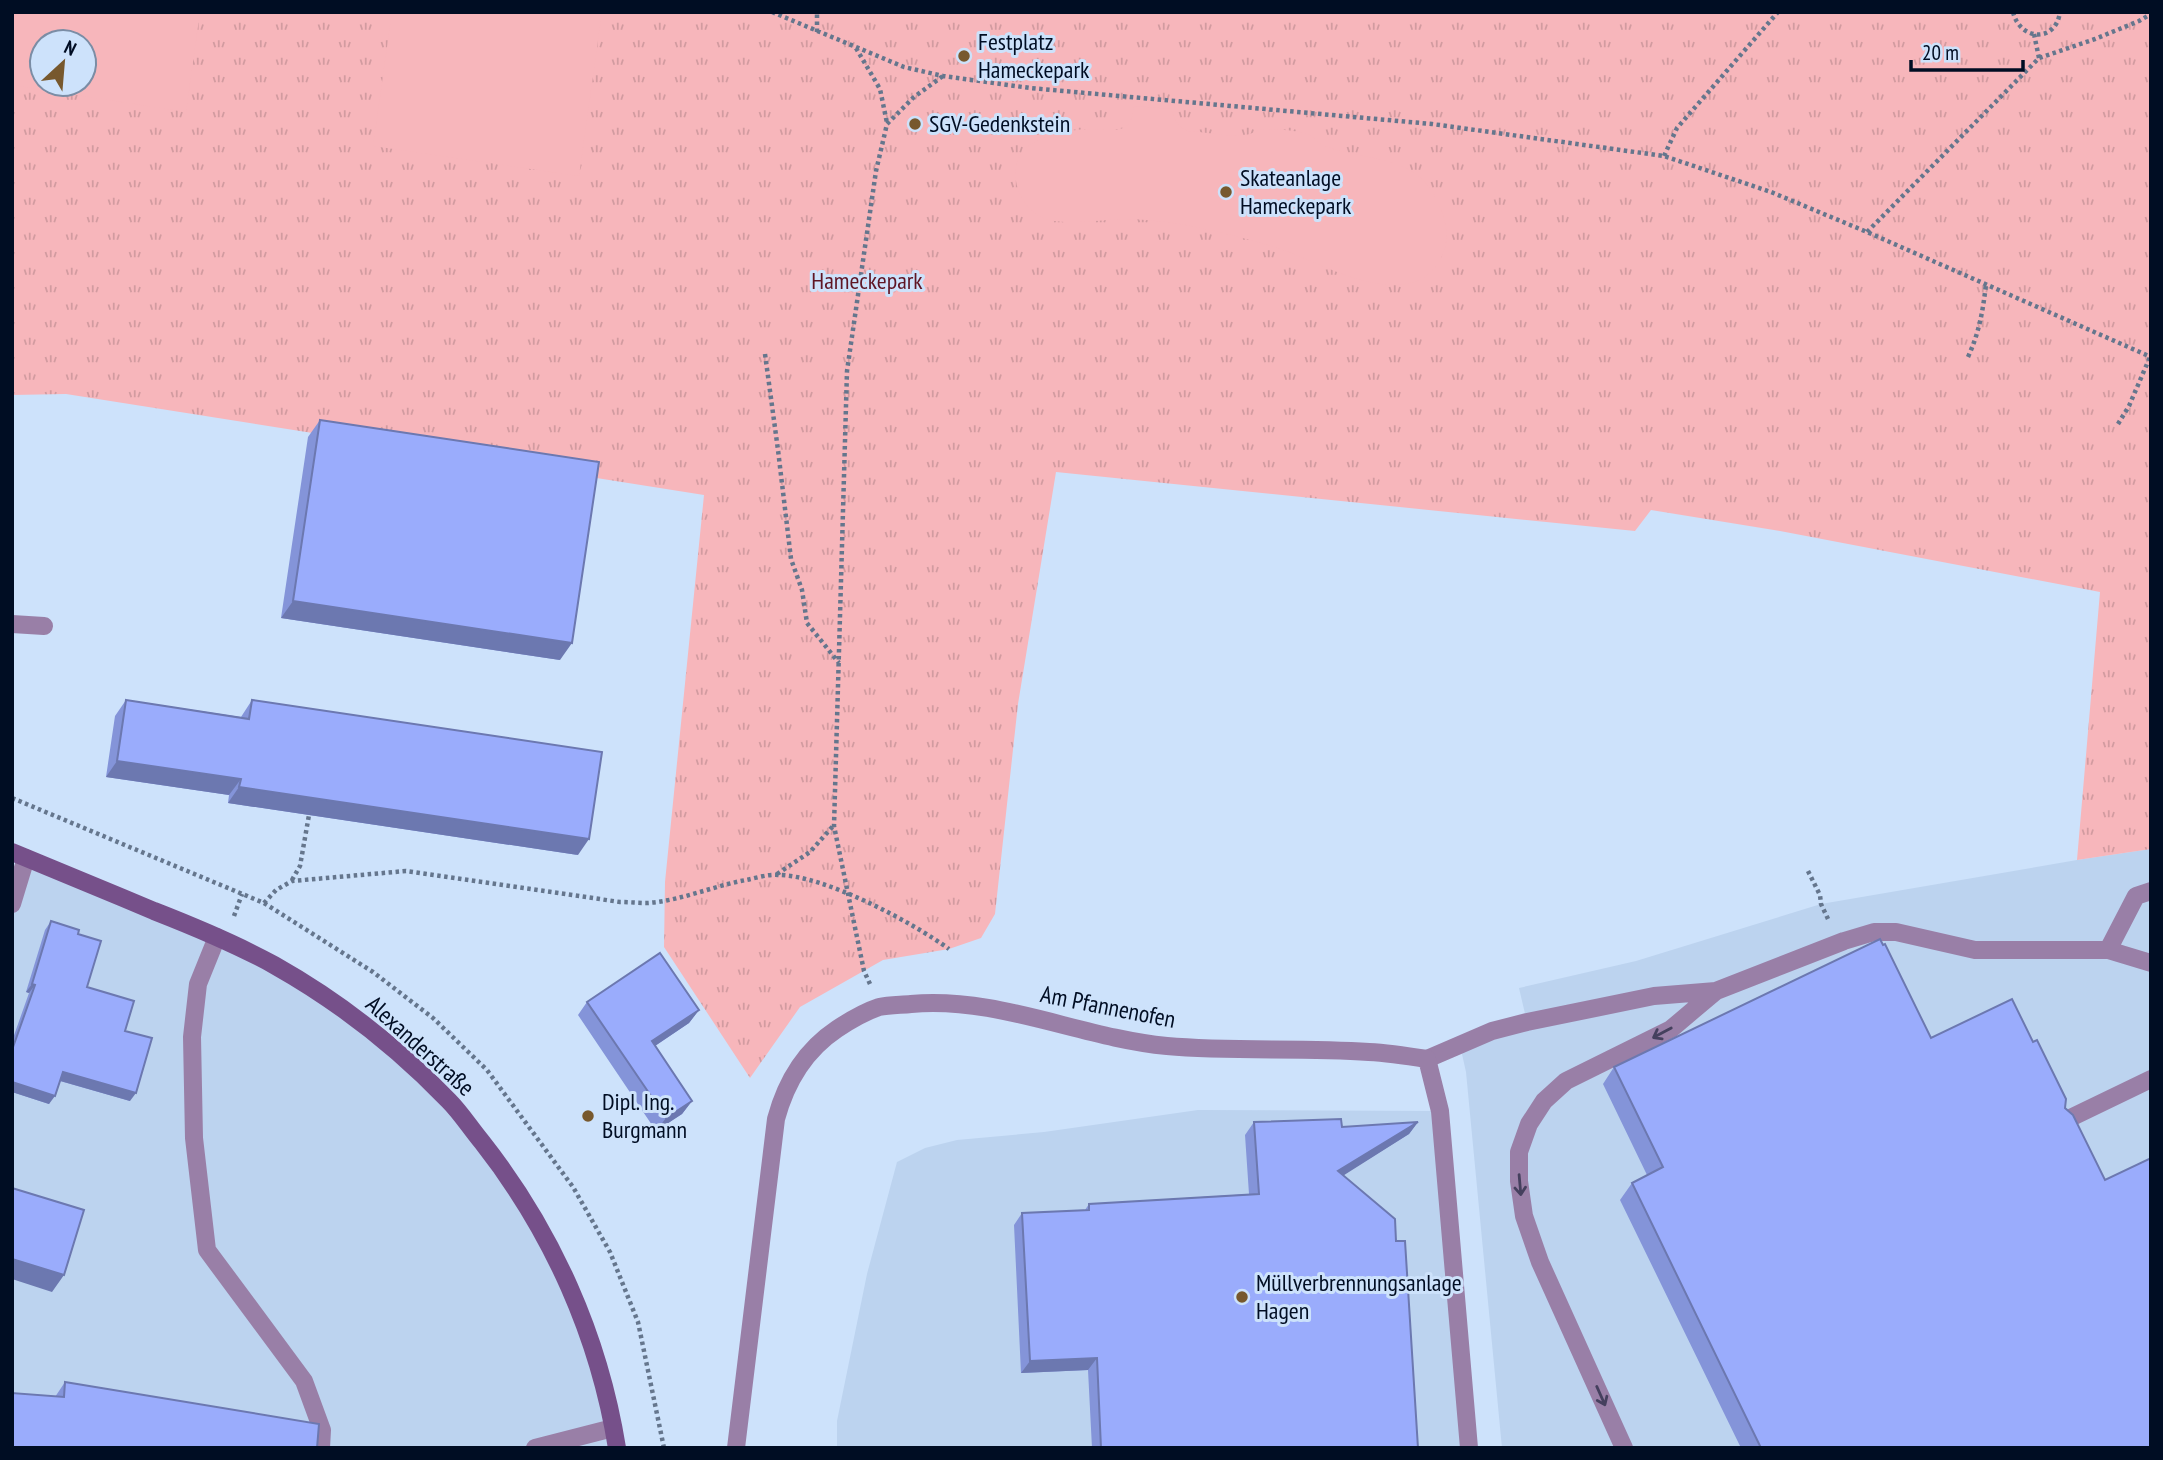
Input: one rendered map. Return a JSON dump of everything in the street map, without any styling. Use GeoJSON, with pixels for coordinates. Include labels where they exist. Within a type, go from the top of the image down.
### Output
{"type":"FeatureCollection","features":[{"type":"Feature","properties":{"kind":"main road","name":"Alexanderstraße"},"geometry":{"type":"LineString","coordinates":[[19,855],[217,937],[272,964],[318,991],[392,1047],[450,1102],[500,1165],[542,1232],[578,1305],[600,1366],[617,1448]]}},
{"type":"Feature","properties":{"kind":"street"},"geometry":{"type":"LineString","coordinates":[[12,624],[44,626]]}},
{"type":"Feature","properties":{"kind":"street"},"geometry":{"type":"LineString","coordinates":[[12,904],[19,855]]}},
{"type":"Feature","properties":{"kind":"street"},"geometry":{"type":"LineString","coordinates":[[2109,950],[2136,896],[2151,891]]}},
{"type":"Feature","properties":{"kind":"street"},"geometry":{"type":"LineString","coordinates":[[1469,1448],[1440,1111],[1427,1059],[1492,1031],[1527,1022],[1654,996],[1716,991],[1874,932],[1896,932],[1975,950],[2109,950],[2151,962]]}},
{"type":"Feature","properties":{"kind":"street"},"geometry":{"type":"LineString","coordinates":[[217,937],[198,984],[192,1037],[194,1138],[207,1250],[304,1381],[322,1430],[321,1448]]}},
{"type":"Feature","properties":{"kind":"street"},"geometry":{"type":"LineString","coordinates":[[1624,1448],[1540,1262],[1524,1216],[1519,1181],[1519,1152],[1529,1125],[1544,1101],[1566,1081],[1671,1029],[1716,991]]}},
{"type":"Feature","properties":{"kind":"street","name":"Am Pfannenofen"},"geometry":{"type":"LineString","coordinates":[[736,1448],[776,1119],[782,1096],[792,1075],[821,1039],[850,1020],[880,1007],[932,1002],[987,1007],[1112,1038],[1167,1046],[1370,1052],[1427,1059]]}},
{"type":"Feature","properties":{"kind":"street"},"geometry":{"type":"LineString","coordinates":[[2064,1121],[2151,1079]]}},
{"type":"Feature","properties":{"kind":"street"},"geometry":{"type":"LineString","coordinates":[[535,1448],[613,1428]]}},
{"type":"Feature","properties":{"kind":"path"},"geometry":{"type":"LineString","coordinates":[[772,12],[904,67],[943,76],[1030,88],[1432,124],[1664,156],[1771,192],[2151,357],[2118,424]]}},
{"type":"Feature","properties":{"kind":"path"},"geometry":{"type":"LineString","coordinates":[[817,12],[817,32]]}},
{"type":"Feature","properties":{"kind":"path"},"geometry":{"type":"LineString","coordinates":[[1664,156],[1676,128],[1778,12]]}},
{"type":"Feature","properties":{"kind":"path"},"geometry":{"type":"LineString","coordinates":[[2013,12],[2015,22],[2021,29],[2034,34],[2042,34],[2055,27],[2060,12]]}},
{"type":"Feature","properties":{"kind":"path"},"geometry":{"type":"LineString","coordinates":[[1867,232],[2039,58],[2117,30],[2151,14]]}},
{"type":"Feature","properties":{"kind":"path"},"geometry":{"type":"LineString","coordinates":[[2034,34],[2039,58]]}},
{"type":"Feature","properties":{"kind":"path"},"geometry":{"type":"LineString","coordinates":[[856,48],[880,89],[887,124],[876,171],[848,371],[834,826],[864,971],[880,1007]]}},
{"type":"Feature","properties":{"kind":"path"},"geometry":{"type":"LineString","coordinates":[[887,124],[914,97],[943,76]]}},
{"type":"Feature","properties":{"kind":"path"},"geometry":{"type":"LineString","coordinates":[[1154,99],[1154,108]]}},
{"type":"Feature","properties":{"kind":"path"},"geometry":{"type":"LineString","coordinates":[[1968,357],[1983,316],[1986,284]]}},
{"type":"Feature","properties":{"kind":"path"},"geometry":{"type":"LineString","coordinates":[[765,354],[791,559],[802,590],[807,623],[839,663]]}},
{"type":"Feature","properties":{"kind":"path"},"geometry":{"type":"LineString","coordinates":[[12,798],[264,903],[276,890],[292,881],[405,870],[620,902],[646,903],[778,874],[814,881],[849,894],[929,934],[949,949]]}},
{"type":"Feature","properties":{"kind":"path"},"geometry":{"type":"LineString","coordinates":[[292,881],[300,866],[309,815]]}},
{"type":"Feature","properties":{"kind":"path"},"geometry":{"type":"LineString","coordinates":[[778,874],[810,852],[834,826]]}},
{"type":"Feature","properties":{"kind":"path"},"geometry":{"type":"LineString","coordinates":[[1808,871],[1829,922],[1834,921],[1844,941]]}},
{"type":"Feature","properties":{"kind":"shaded area"},"geometry":{"type":"Polygon","coordinates":[[[2151,849],[2151,1448],[1502,1448],[1466,1072],[1460,1045],[1527,1022],[1519,988],[1636,961],[1821,904],[2151,849]]]}},
{"type":"Feature","properties":{"kind":"shaded area"},"geometry":{"type":"Polygon","coordinates":[[[26,858],[217,937],[392,1047],[500,1165],[577,1305],[616,1448],[12,1448],[12,904],[26,858]]]}},
{"type":"Feature","properties":{"kind":"shaded area"},"geometry":{"type":"Polygon","coordinates":[[[1198,1110],[1440,1111],[1469,1448],[837,1448],[837,1421],[867,1274],[897,1162],[925,1148],[957,1140],[1044,1132],[1198,1110]]]}},
{"type":"Feature","properties":{"kind":"green space","name":"Hameckepark"},"geometry":{"type":"Polygon","coordinates":[[[12,12],[2151,12],[2151,849],[2077,860],[2100,592],[1780,531],[1651,510],[1635,531],[1056,472],[1018,704],[995,914],[981,938],[949,949],[883,960],[800,1007],[750,1078],[664,947],[665,882],[704,495],[66,394],[12,395],[12,12]]]}},
{"type":"Feature","properties":{"kind":"green space"},"geometry":{"type":"Polygon","coordinates":[[[12,12],[200,12],[186,112],[96,98],[98,98],[98,28],[28,28],[28,87],[12,85],[12,12]]]}},
{"type":"Feature","properties":{"kind":"green space"},"geometry":{"type":"Polygon","coordinates":[[[392,12],[602,12],[579,176],[373,146],[392,12]]]}},
{"type":"Feature","properties":{"kind":"green space","name":"Skateanlage Hameckepark"},"geometry":{"type":"Polygon","coordinates":[[[1134,106],[1171,109],[1177,122],[1188,131],[1225,135],[1249,134],[1263,129],[1299,132],[1310,135],[1325,146],[1394,163],[1409,170],[1422,179],[1433,193],[1442,212],[1446,239],[1441,259],[1434,269],[1419,280],[1397,285],[1380,284],[1344,275],[1278,248],[1204,229],[1136,219],[1061,222],[1043,218],[1033,212],[1022,197],[1016,181],[1016,166],[1020,155],[1028,146],[1039,139],[1065,132],[1116,130],[1126,127],[1134,106]]]}},
{"type":"Feature","properties":{"kind":"building"},"geometry":{"type":"Polygon","coordinates":[[[320,420],[599,462],[572,643],[293,601],[320,420]]]}},
{"type":"Feature","properties":{"kind":"building"},"geometry":{"type":"Polygon","coordinates":[[[126,700],[249,719],[252,700],[602,752],[589,839],[239,787],[241,779],[117,761],[126,700]]]}},
{"type":"Feature","properties":{"kind":"building"},"geometry":{"type":"Polygon","coordinates":[[[51,921],[101,941],[87,987],[134,1001],[125,1031],[152,1038],[136,1093],[63,1072],[55,1096],[12,1082],[12,1050],[35,985],[32,984],[51,921]]]}},
{"type":"Feature","properties":{"kind":"building"},"geometry":{"type":"Polygon","coordinates":[[[1880,939],[1883,945],[1885,944],[1931,1038],[2012,999],[2033,1042],[2037,1040],[2066,1099],[2065,1108],[2073,1115],[2105,1180],[2151,1158],[2151,1448],[1761,1448],[1632,1183],[1663,1167],[1614,1067],[1880,939]]]}},
{"type":"Feature","properties":{"kind":"building"},"geometry":{"type":"Polygon","coordinates":[[[660,953],[699,1010],[652,1041],[692,1101],[666,1118],[587,1002],[660,953]]]}},
{"type":"Feature","properties":{"kind":"building","name":"Müllverbrennungsanlage Hagen"},"geometry":{"type":"Polygon","coordinates":[[[1341,1119],[1342,1127],[1418,1122],[1338,1171],[1395,1219],[1396,1241],[1405,1241],[1418,1448],[1101,1448],[1097,1358],[1030,1361],[1022,1213],[1089,1210],[1089,1204],[1259,1194],[1254,1122],[1341,1119]]]}},
{"type":"Feature","properties":{"kind":"building"},"geometry":{"type":"Polygon","coordinates":[[[12,1188],[84,1210],[64,1275],[12,1259],[12,1188]]]}},
{"type":"Feature","properties":{"kind":"building"},"geometry":{"type":"Polygon","coordinates":[[[65,1382],[319,1424],[317,1448],[12,1448],[12,1393],[64,1397],[65,1382]]]}},
{"type":"Feature","properties":{"kind":"place","name":"Festplatz Hameckepark"},"geometry":{"type":"Point","coordinates":[964,56]}},
{"type":"Feature","properties":{"kind":"place","name":"SGV-Gedenkstein"},"geometry":{"type":"Point","coordinates":[915,124]}},
{"type":"Feature","properties":{"kind":"place","name":"Skateanlage Hameckepark"},"geometry":{"type":"Point","coordinates":[1226,192]}},
{"type":"Feature","properties":{"kind":"place","name":"Dipl. Ing. Burgmann"},"geometry":{"type":"Point","coordinates":[588,1116]}},
{"type":"Feature","properties":{"kind":"place","name":"Müllverbrennungsanlage Hagen"},"geometry":{"type":"Point","coordinates":[1242,1297]}}]}
